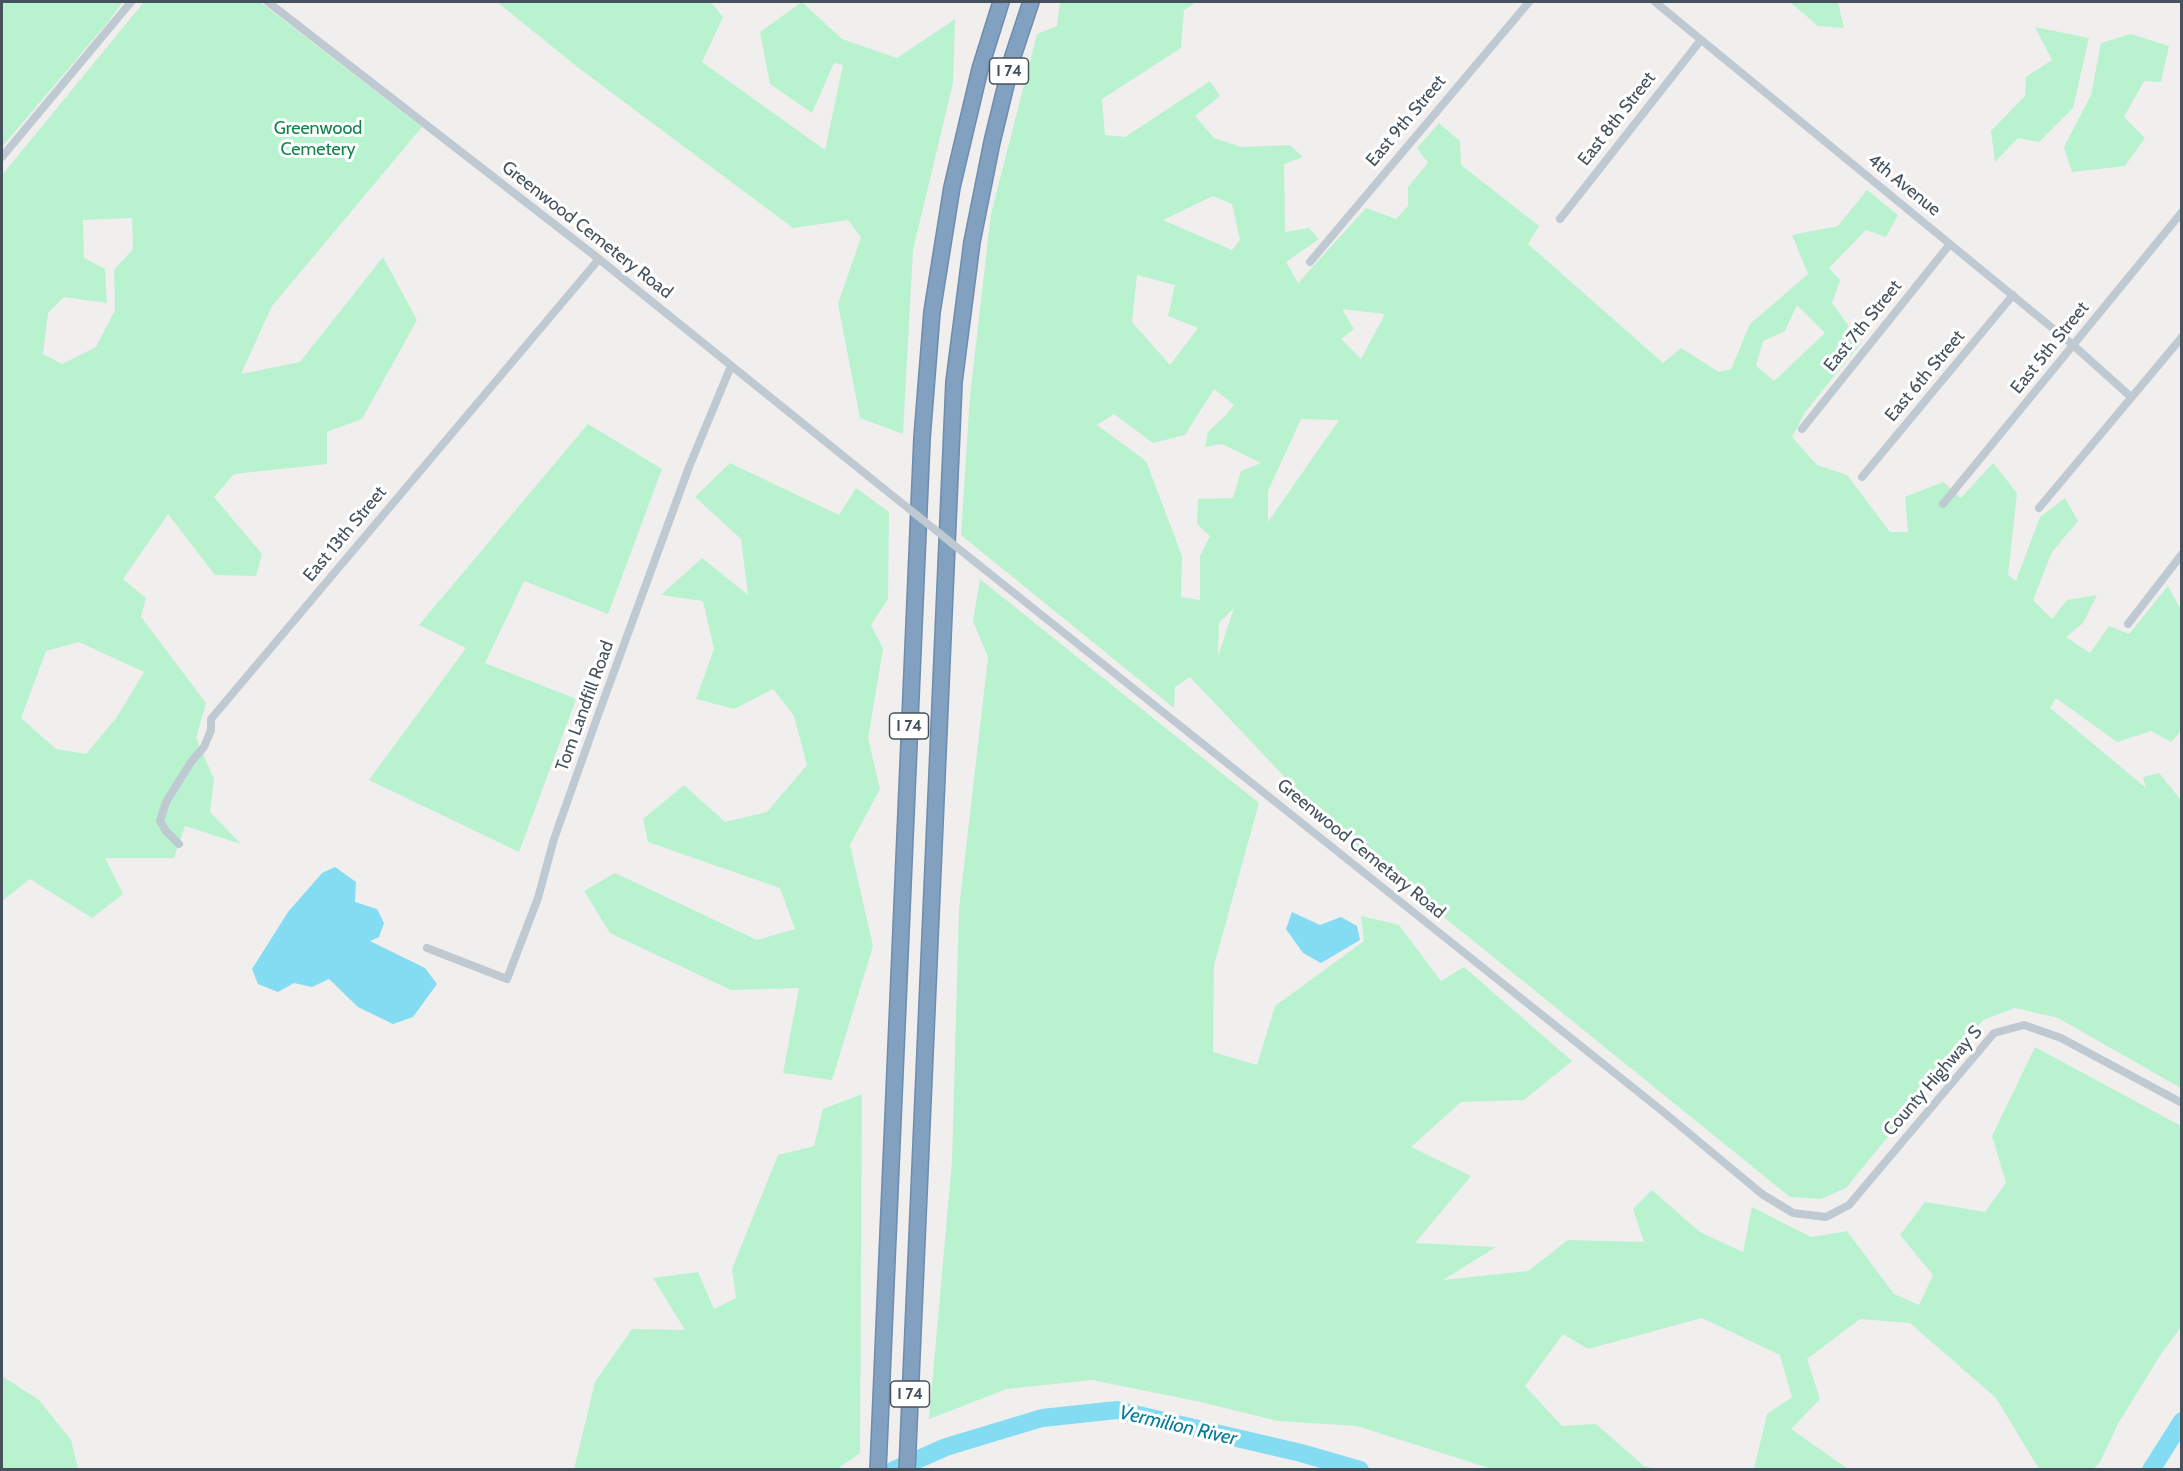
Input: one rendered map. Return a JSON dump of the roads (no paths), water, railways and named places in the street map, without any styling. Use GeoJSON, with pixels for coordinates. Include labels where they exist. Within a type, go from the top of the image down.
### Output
{"type":"FeatureCollection","features":[{"type":"Feature","properties":{"kind":"highway","name":"I 74"},"geometry":{"type":"LineString","coordinates":[[878,1470],[921,450],[931,323],[952,187],[980,69],[1001,2]]}},
{"type":"Feature","properties":{"kind":"highway","name":"I 74"},"geometry":{"type":"LineString","coordinates":[[907,1470],[954,382],[976,220],[1013,56],[1031,2]]}},
{"type":"Feature","properties":{"kind":"street"},"geometry":{"type":"LineString","coordinates":[[2,157],[131,2]]}},
{"type":"Feature","properties":{"kind":"street","name":"Greenwood Cemetery Road"},"geometry":{"type":"LineString","coordinates":[[268,2],[599,259],[883,488]]}},
{"type":"Feature","properties":{"kind":"street","name":"East 9th Street"},"geometry":{"type":"LineString","coordinates":[[1310,262],[1529,2]]}},
{"type":"Feature","properties":{"kind":"street","name":"4th Avenue"},"geometry":{"type":"LineString","coordinates":[[1655,2],[2013,295],[2131,397]]}},
{"type":"Feature","properties":{"kind":"street","name":"East 8th Street"},"geometry":{"type":"LineString","coordinates":[[1560,219],[1700,41]]}},
{"type":"Feature","properties":{"kind":"street","name":"East 5th Street"},"geometry":{"type":"LineString","coordinates":[[1942,504],[2181,212]]}},
{"type":"Feature","properties":{"kind":"street","name":"East 7th Street"},"geometry":{"type":"LineString","coordinates":[[1802,429],[1950,244]]}},
{"type":"Feature","properties":{"kind":"street","name":"East 13th Street"},"geometry":{"type":"LineString","coordinates":[[179,844],[160,821],[166,802],[190,762],[204,747],[211,730],[211,719],[599,259]]}},
{"type":"Feature","properties":{"kind":"street","name":"East 6th Street"},"geometry":{"type":"LineString","coordinates":[[1862,477],[2013,295]]}},
{"type":"Feature","properties":{"kind":"street"},"geometry":{"type":"LineString","coordinates":[[2039,508],[2181,337]]}},
{"type":"Feature","properties":{"kind":"street","name":"Tom Landfill Road"},"geometry":{"type":"LineString","coordinates":[[427,948],[507,979],[538,898],[554,839],[597,718],[689,467],[731,366]]}},
{"type":"Feature","properties":{"kind":"street","name":"Greenwood Cemetary Road"},"geometry":{"type":"LineString","coordinates":[[883,488],[1651,1102],[1762,1194],[1793,1213],[1826,1217]]}},
{"type":"Feature","properties":{"kind":"street"},"geometry":{"type":"LineString","coordinates":[[2128,624],[2181,554]]}},
{"type":"Feature","properties":{"kind":"street","name":"County Highway S"},"geometry":{"type":"LineString","coordinates":[[1826,1217],[1849,1205],[1994,1033],[2024,1025],[2061,1038],[2181,1103]]}},
{"type":"Feature","properties":{"kind":"water"},"geometry":{"type":"Polygon","coordinates":[[[335,867],[356,882],[355,902],[377,909],[384,923],[379,937],[370,941],[425,968],[437,984],[413,1017],[393,1024],[358,1007],[329,979],[312,987],[294,983],[278,992],[258,984],[252,969],[288,912],[322,873],[335,867]]]}},
{"type":"Feature","properties":{"kind":"water"},"geometry":{"type":"Polygon","coordinates":[[[1292,912],[1320,925],[1341,917],[1357,926],[1360,940],[1321,963],[1303,953],[1286,929],[1292,912]]]}},
{"type":"Feature","properties":{"kind":"waterway","name":"Vermilion River"},"geometry":{"type":"LineString","coordinates":[[894,1470],[946,1447],[1042,1418],[1117,1410],[1301,1453],[1360,1470]]}},
{"type":"Feature","properties":{"kind":"waterway","name":"Vermilion River"},"geometry":{"type":"LineString","coordinates":[[2151,1470],[2182,1421]]}},
{"type":"Feature","properties":{"kind":"park label","name":"Greenwood Cemetery"},"geometry":{"type":"Point","coordinates":[318,139]}}]}
